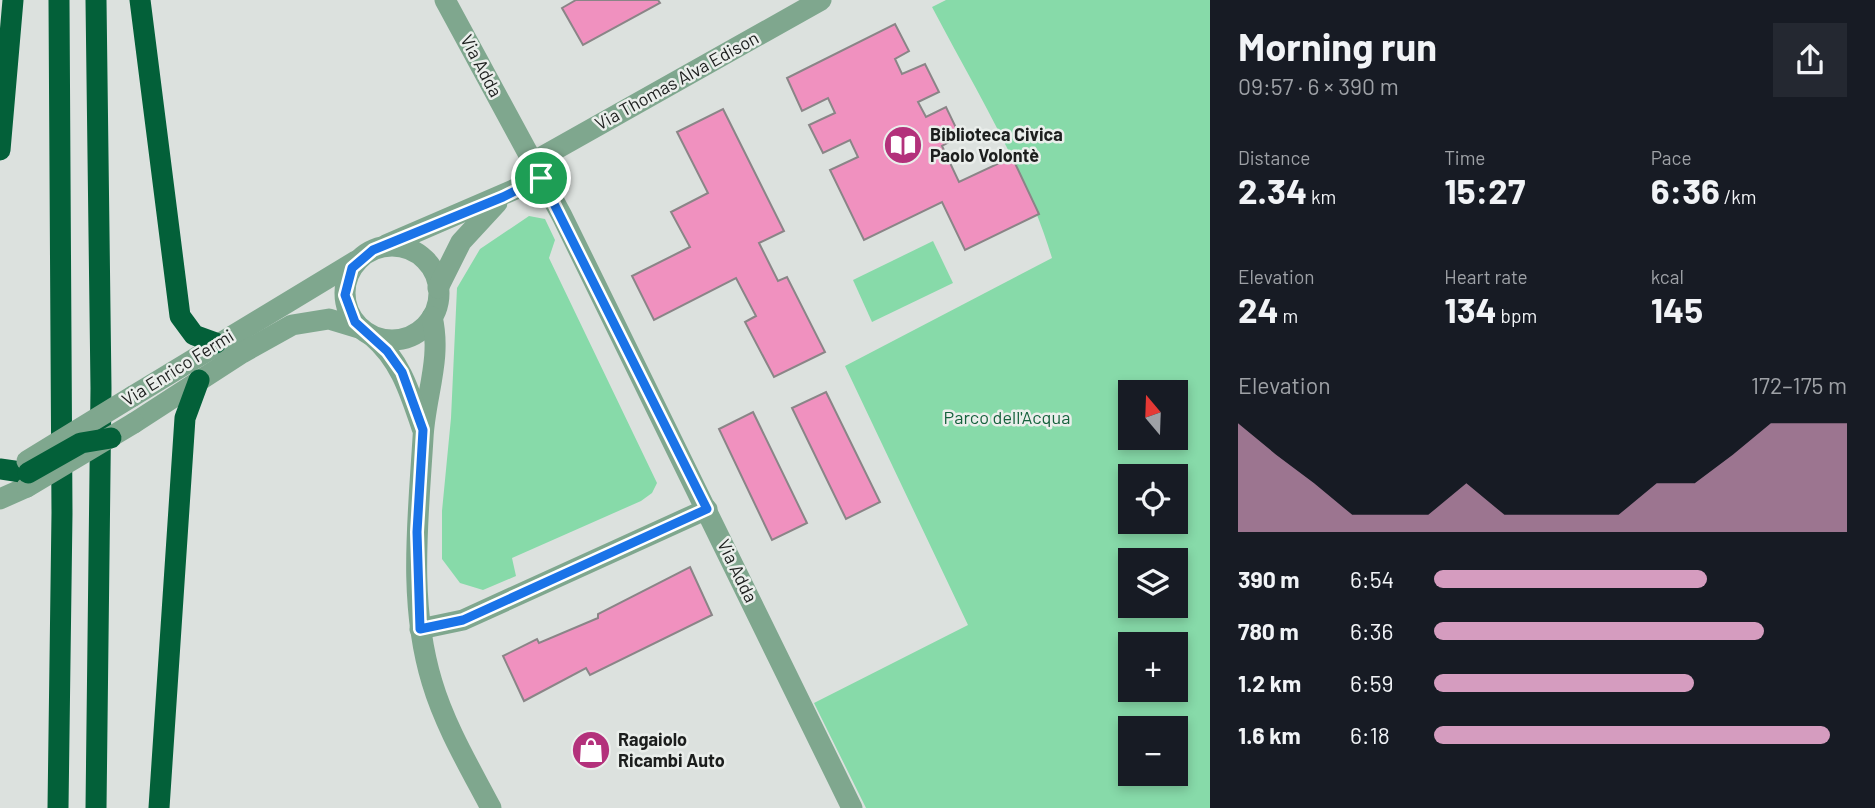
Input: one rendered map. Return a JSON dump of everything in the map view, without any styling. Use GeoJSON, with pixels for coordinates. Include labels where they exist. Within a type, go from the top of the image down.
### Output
{"type":"FeatureCollection","features":[{"type":"Feature","properties":{"kind":"highway"},"geometry":{"type":"LineString","coordinates":[[0,150],[13,0]]}},
{"type":"Feature","properties":{"kind":"highway"},"geometry":{"type":"LineString","coordinates":[[58,808],[62,513],[59,0]]}},
{"type":"Feature","properties":{"kind":"highway"},"geometry":{"type":"LineString","coordinates":[[96,0],[101,388],[96,808]]}},
{"type":"Feature","properties":{"kind":"highway"},"geometry":{"type":"LineString","coordinates":[[139,0],[180,316],[194,335],[216,343]]}},
{"type":"Feature","properties":{"kind":"highway"},"geometry":{"type":"LineString","coordinates":[[159,808],[186,418],[199,380]]}},
{"type":"Feature","properties":{"kind":"highway"},"geometry":{"type":"LineString","coordinates":[[16,473],[81,443],[111,438]]}},
{"type":"Feature","properties":{"kind":"street","name":"Via Adda"},"geometry":{"type":"LineString","coordinates":[[445,0],[537,170],[707,509],[852,808]]}},
{"type":"Feature","properties":{"kind":"street","name":"Via Thomas Alva Edison"},"geometry":{"type":"LineString","coordinates":[[537,170],[821,0]]}},
{"type":"Feature","properties":{"kind":"street"},"geometry":{"type":"LineString","coordinates":[[491,808],[439,700],[420,629],[417,532],[423,430],[437,338],[432,317],[438,288],[461,242],[503,197],[537,170]]}},
{"type":"Feature","properties":{"kind":"street"},"geometry":{"type":"LineString","coordinates":[[423,430],[402,372],[387,351],[350,314],[345,295],[348,276],[358,260],[383,247],[503,197]]}},
{"type":"Feature","properties":{"kind":"street"},"geometry":{"type":"LineString","coordinates":[[383,247],[405,248],[415,252],[431,267],[438,288]]}},
{"type":"Feature","properties":{"kind":"street","name":"Via Enrico Fermi"},"geometry":{"type":"LineString","coordinates":[[0,499],[16,473],[216,343],[358,260]]}},
{"type":"Feature","properties":{"kind":"street"},"geometry":{"type":"LineString","coordinates":[[366,331],[382,338],[405,338],[415,333],[432,317]]}},
{"type":"Feature","properties":{"kind":"street","name":"Via Enrico Fermi"},"geometry":{"type":"LineString","coordinates":[[111,438],[199,380],[292,325],[329,319],[366,331]]}},
{"type":"Feature","properties":{"kind":"street"},"geometry":{"type":"LineString","coordinates":[[420,629],[474,616],[707,509]]}},
{"type":"Feature","properties":{"kind":"green space","name":"Parco dell'Acqua"},"geometry":{"type":"Polygon","coordinates":[[[946,0],[1210,0],[1210,808],[866,808],[814,703],[968,625],[845,366],[1052,258],[1014,161],[932,7],[946,0]]]}},
{"type":"Feature","properties":{"kind":"green space"},"geometry":{"type":"Polygon","coordinates":[[[529,216],[545,219],[555,240],[549,258],[657,483],[652,493],[641,501],[512,558],[516,576],[483,590],[460,583],[442,559],[442,511],[451,418],[457,288],[480,249],[529,216]]]}},
{"type":"Feature","properties":{"kind":"green space"},"geometry":{"type":"Polygon","coordinates":[[[933,241],[953,283],[872,322],[853,280],[933,241]]]}},
{"type":"Feature","properties":{"kind":"building"},"geometry":{"type":"Polygon","coordinates":[[[576,0],[658,0],[660,3],[583,45],[562,8],[576,0]]]}},
{"type":"Feature","properties":{"kind":"building"},"geometry":{"type":"Polygon","coordinates":[[[895,24],[909,51],[895,59],[902,74],[925,64],[939,92],[918,102],[926,117],[946,107],[960,136],[942,146],[959,182],[1012,157],[1039,214],[965,250],[942,202],[864,240],[830,170],[858,157],[850,140],[823,153],[809,125],[835,113],[828,98],[802,111],[787,78],[895,24]]]}},
{"type":"Feature","properties":{"kind":"building"},"geometry":{"type":"Polygon","coordinates":[[[723,109],[784,231],[759,243],[778,281],[787,277],[825,352],[774,377],[745,322],[756,316],[736,278],[654,320],[632,276],[690,247],[671,212],[708,193],[677,132],[723,109]]]}},
{"type":"Feature","properties":{"kind":"building"},"geometry":{"type":"Polygon","coordinates":[[[826,392],[880,502],[846,519],[792,408],[826,392]]]}},
{"type":"Feature","properties":{"kind":"building"},"geometry":{"type":"Polygon","coordinates":[[[753,412],[807,523],[772,540],[719,429],[753,412]]]}},
{"type":"Feature","properties":{"kind":"building"},"geometry":{"type":"Polygon","coordinates":[[[690,567],[712,615],[590,675],[586,668],[524,701],[503,656],[537,639],[539,643],[598,618],[598,614],[690,567]]]}},
{"type":"Feature","properties":{"kind":"place","name":"Biblioteca Civica Paolo Volontè"},"geometry":{"type":"Point","coordinates":[903,145]}},
{"type":"Feature","properties":{"kind":"place","name":"Ragaiolo Ricambi Auto"},"geometry":{"type":"Point","coordinates":[591,750]}},
{"type":"Feature","properties":{"kind":"route"},"geometry":{"type":"LineString","coordinates":[[541,178],[707,509],[529,593],[463,620],[420,629],[417,532],[423,430],[402,372],[380,343],[355,322],[346,305],[345,286],[352,268],[365,254],[503,197],[541,178]]}}]}
